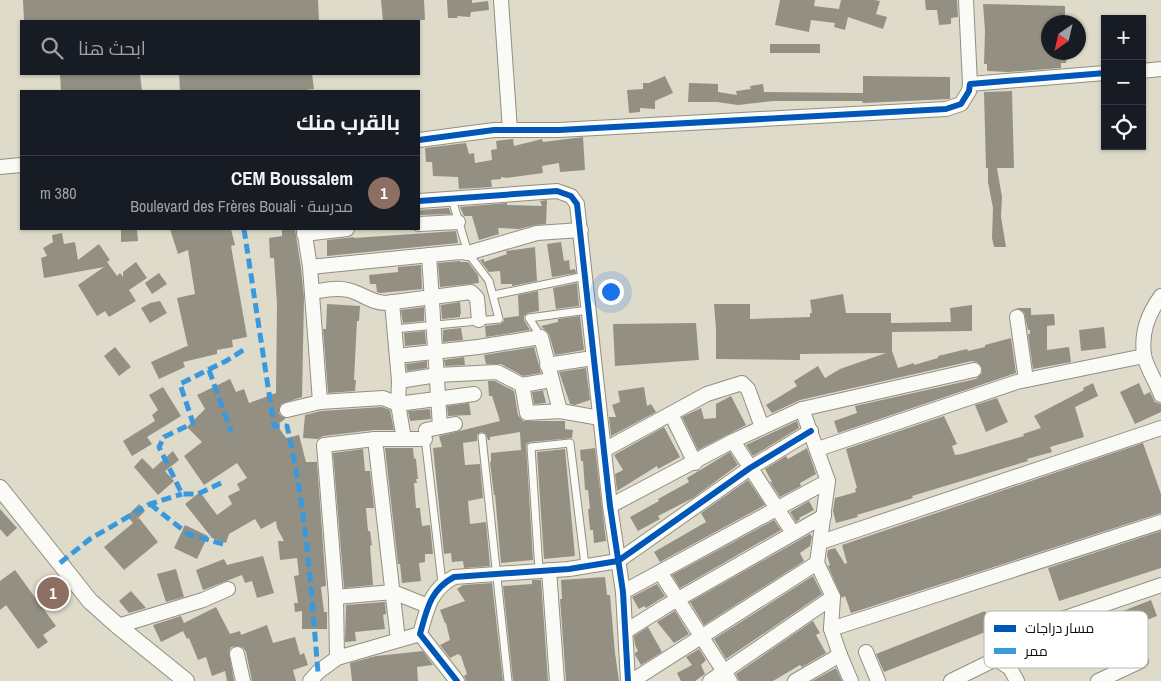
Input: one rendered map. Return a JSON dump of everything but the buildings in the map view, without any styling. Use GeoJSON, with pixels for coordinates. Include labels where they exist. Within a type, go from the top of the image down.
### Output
{"type":"FeatureCollection","features":[{"type":"Feature","properties":{"kind":"street"},"geometry":{"type":"LineString","coordinates":[[501,0],[510,130]]}},
{"type":"Feature","properties":{"kind":"street"},"geometry":{"type":"LineString","coordinates":[[420,140],[494,130],[559,130],[946,109],[962,104],[969,91],[966,0]]}},
{"type":"Feature","properties":{"kind":"street"},"geometry":{"type":"LineString","coordinates":[[1146,71],[1161,69]]}},
{"type":"Feature","properties":{"kind":"street"},"geometry":{"type":"LineString","coordinates":[[970,84],[1101,73]]}},
{"type":"Feature","properties":{"kind":"street"},"geometry":{"type":"LineString","coordinates":[[0,167],[20,165]]}},
{"type":"Feature","properties":{"kind":"street"},"geometry":{"type":"LineString","coordinates":[[420,201],[562,192],[571,196],[577,204],[610,506],[623,592],[628,681]]}},
{"type":"Feature","properties":{"kind":"street"},"geometry":{"type":"LineString","coordinates":[[420,224],[458,222]]}},
{"type":"Feature","properties":{"kind":"street"},"geometry":{"type":"LineString","coordinates":[[320,402],[310,268],[304,231],[326,230]]}},
{"type":"Feature","properties":{"kind":"street"},"geometry":{"type":"LineString","coordinates":[[310,268],[468,253],[537,233],[581,230]]}},
{"type":"Feature","properties":{"kind":"street"},"geometry":{"type":"LineString","coordinates":[[429,256],[438,398],[430,432]]}},
{"type":"Feature","properties":{"kind":"street"},"geometry":{"type":"LineString","coordinates":[[337,265],[338,288]]}},
{"type":"Feature","properties":{"kind":"street"},"geometry":{"type":"LineString","coordinates":[[312,292],[338,288],[354,292],[374,302],[392,302],[471,292],[476,298],[479,320]]}},
{"type":"Feature","properties":{"kind":"street"},"geometry":{"type":"LineString","coordinates":[[1161,296],[1150,311],[1146,324],[1144,356],[1158,379],[1161,395]]}},
{"type":"Feature","properties":{"kind":"street"},"geometry":{"type":"LineString","coordinates":[[392,302],[399,381],[398,404],[404,438]]}},
{"type":"Feature","properties":{"kind":"street"},"geometry":{"type":"LineString","coordinates":[[1017,317],[1026,380]]}},
{"type":"Feature","properties":{"kind":"street"},"geometry":{"type":"LineString","coordinates":[[397,356],[435,350],[478,347],[540,337],[560,411]]}},
{"type":"Feature","properties":{"kind":"street"},"geometry":{"type":"LineString","coordinates":[[818,449],[1026,380],[1144,356]]}},
{"type":"Feature","properties":{"kind":"street"},"geometry":{"type":"LineString","coordinates":[[547,365],[593,358]]}},
{"type":"Feature","properties":{"kind":"street"},"geometry":{"type":"LineString","coordinates":[[610,506],[695,463],[733,441],[802,409],[974,370]]}},
{"type":"Feature","properties":{"kind":"street"},"geometry":{"type":"LineString","coordinates":[[399,381],[437,375],[497,372],[522,385],[551,380]]}},
{"type":"Feature","properties":{"kind":"street"},"geometry":{"type":"LineString","coordinates":[[604,450],[707,394],[742,383],[748,389],[762,427]]}},
{"type":"Feature","properties":{"kind":"street"},"geometry":{"type":"LineString","coordinates":[[522,385],[527,413],[560,411],[600,418]]}},
{"type":"Feature","properties":{"kind":"street"},"geometry":{"type":"LineString","coordinates":[[287,410],[320,402],[383,398],[398,404],[474,394]]}},
{"type":"Feature","properties":{"kind":"street"},"geometry":{"type":"LineString","coordinates":[[802,409],[828,481],[817,563],[833,597],[831,629],[851,681]]}},
{"type":"Feature","properties":{"kind":"street"},"geometry":{"type":"LineString","coordinates":[[671,414],[695,463]]}},
{"type":"Feature","properties":{"kind":"street"},"geometry":{"type":"LineString","coordinates":[[337,658],[336,597],[324,445],[375,439],[404,438],[455,424]]}},
{"type":"Feature","properties":{"kind":"street"},"geometry":{"type":"LineString","coordinates":[[821,542],[1161,428]]}},
{"type":"Feature","properties":{"kind":"street"},"geometry":{"type":"LineString","coordinates":[[420,634],[428,606],[442,583],[454,577],[570,569],[618,561],[750,468],[811,431]]}},
{"type":"Feature","properties":{"kind":"street"},"geometry":{"type":"LineString","coordinates":[[375,439],[398,640]]}},
{"type":"Feature","properties":{"kind":"street"},"geometry":{"type":"LineString","coordinates":[[733,441],[793,533]]}},
{"type":"Feature","properties":{"kind":"street"},"geometry":{"type":"LineString","coordinates":[[623,592],[828,481]]}},
{"type":"Feature","properties":{"kind":"street"},"geometry":{"type":"LineString","coordinates":[[0,488],[90,601],[186,681]]}},
{"type":"Feature","properties":{"kind":"street"},"geometry":{"type":"LineString","coordinates":[[626,631],[824,516]]}},
{"type":"Feature","properties":{"kind":"street"},"geometry":{"type":"LineString","coordinates":[[831,629],[1161,522]]}},
{"type":"Feature","properties":{"kind":"street"},"geometry":{"type":"LineString","coordinates":[[632,681],[817,563]]}},
{"type":"Feature","properties":{"kind":"street"},"geometry":{"type":"LineString","coordinates":[[544,570],[557,681]]}},
{"type":"Feature","properties":{"kind":"street"},"geometry":{"type":"LineString","coordinates":[[660,572],[728,677]]}},
{"type":"Feature","properties":{"kind":"street"},"geometry":{"type":"LineString","coordinates":[[1085,611],[1161,585]]}},
{"type":"Feature","properties":{"kind":"street"},"geometry":{"type":"LineString","coordinates":[[118,626],[203,600],[228,589]]}},
{"type":"Feature","properties":{"kind":"street"},"geometry":{"type":"LineString","coordinates":[[336,597],[393,592],[428,606]]}},
{"type":"Feature","properties":{"kind":"street"},"geometry":{"type":"LineString","coordinates":[[710,681],[728,677],[833,597]]}},
{"type":"Feature","properties":{"kind":"street"},"geometry":{"type":"LineString","coordinates":[[310,681],[318,672],[337,658],[420,634]]}},
{"type":"Feature","properties":{"kind":"street"},"geometry":{"type":"LineString","coordinates":[[420,634],[455,680]]}},
{"type":"Feature","properties":{"kind":"street"},"geometry":{"type":"LineString","coordinates":[[866,652],[878,681]]}},
{"type":"Feature","properties":{"kind":"street"},"geometry":{"type":"LineString","coordinates":[[238,654],[243,681]]}},
{"type":"Feature","properties":{"kind":"street"},"geometry":{"type":"LineString","coordinates":[[795,681],[840,656]]}},
{"type":"Feature","properties":{"kind":"street"},"geometry":{"type":"LineString","coordinates":[[951,681],[984,665]]}},
{"type":"Feature","properties":{"kind":"street"},"geometry":{"type":"LineString","coordinates":[[1010,668],[1017,681]]}},
{"type":"Feature","properties":{"kind":"street"},"geometry":{"type":"LineString","coordinates":[[1098,681],[1127,668]]}},
{"type":"Feature","properties":{"kind":"lane"},"geometry":{"type":"LineString","coordinates":[[394,329],[499,318],[489,281],[468,253],[452,198]]}},
{"type":"Feature","properties":{"kind":"lane"},"geometry":{"type":"LineString","coordinates":[[494,295],[585,276]]}},
{"type":"Feature","properties":{"kind":"lane"},"geometry":{"type":"LineString","coordinates":[[540,337],[529,318],[588,310]]}},
{"type":"Feature","properties":{"kind":"lane"},"geometry":{"type":"LineString","coordinates":[[430,432],[442,583]]}},
{"type":"Feature","properties":{"kind":"lane"},"geometry":{"type":"LineString","coordinates":[[482,437],[508,681]]}},
{"type":"Feature","properties":{"kind":"lane"},"geometry":{"type":"LineString","coordinates":[[544,570],[531,447],[570,443],[585,565]]}},
{"type":"Feature","properties":{"kind":"marked path"},"geometry":{"type":"LineString","coordinates":[[244,230],[274,426],[287,426],[294,456],[307,549],[318,672]]}},
{"type":"Feature","properties":{"kind":"marked path"},"geometry":{"type":"LineString","coordinates":[[221,483],[198,494],[182,494],[159,447],[164,437],[193,423],[180,384],[226,361],[245,349]]}},
{"type":"Feature","properties":{"kind":"marked path"},"geometry":{"type":"LineString","coordinates":[[209,370],[231,432]]}},
{"type":"Feature","properties":{"kind":"marked path"},"geometry":{"type":"LineString","coordinates":[[60,563],[90,539],[150,504],[182,494]]}},
{"type":"Feature","properties":{"kind":"marked path"},"geometry":{"type":"LineString","coordinates":[[150,504],[188,534],[223,544]]}},
{"type":"Feature","properties":{"kind":"cycle path"},"geometry":{"type":"LineString","coordinates":[[420,140],[494,130],[559,130],[946,109],[961,104],[969,91],[970,84],[1101,73]]}},
{"type":"Feature","properties":{"kind":"cycle path"},"geometry":{"type":"LineString","coordinates":[[420,201],[557,191],[571,196],[577,204],[610,506],[623,592],[628,681]]}},
{"type":"Feature","properties":{"kind":"cycle path"},"geometry":{"type":"LineString","coordinates":[[457,681],[420,634],[431,601],[446,582],[454,577],[569,569],[618,561],[750,468],[811,431]]}},
{"type":"Feature","properties":{"kind":"place","name":"CEM Boussalem"},"geometry":{"type":"Point","coordinates":[53,593]}}]}
